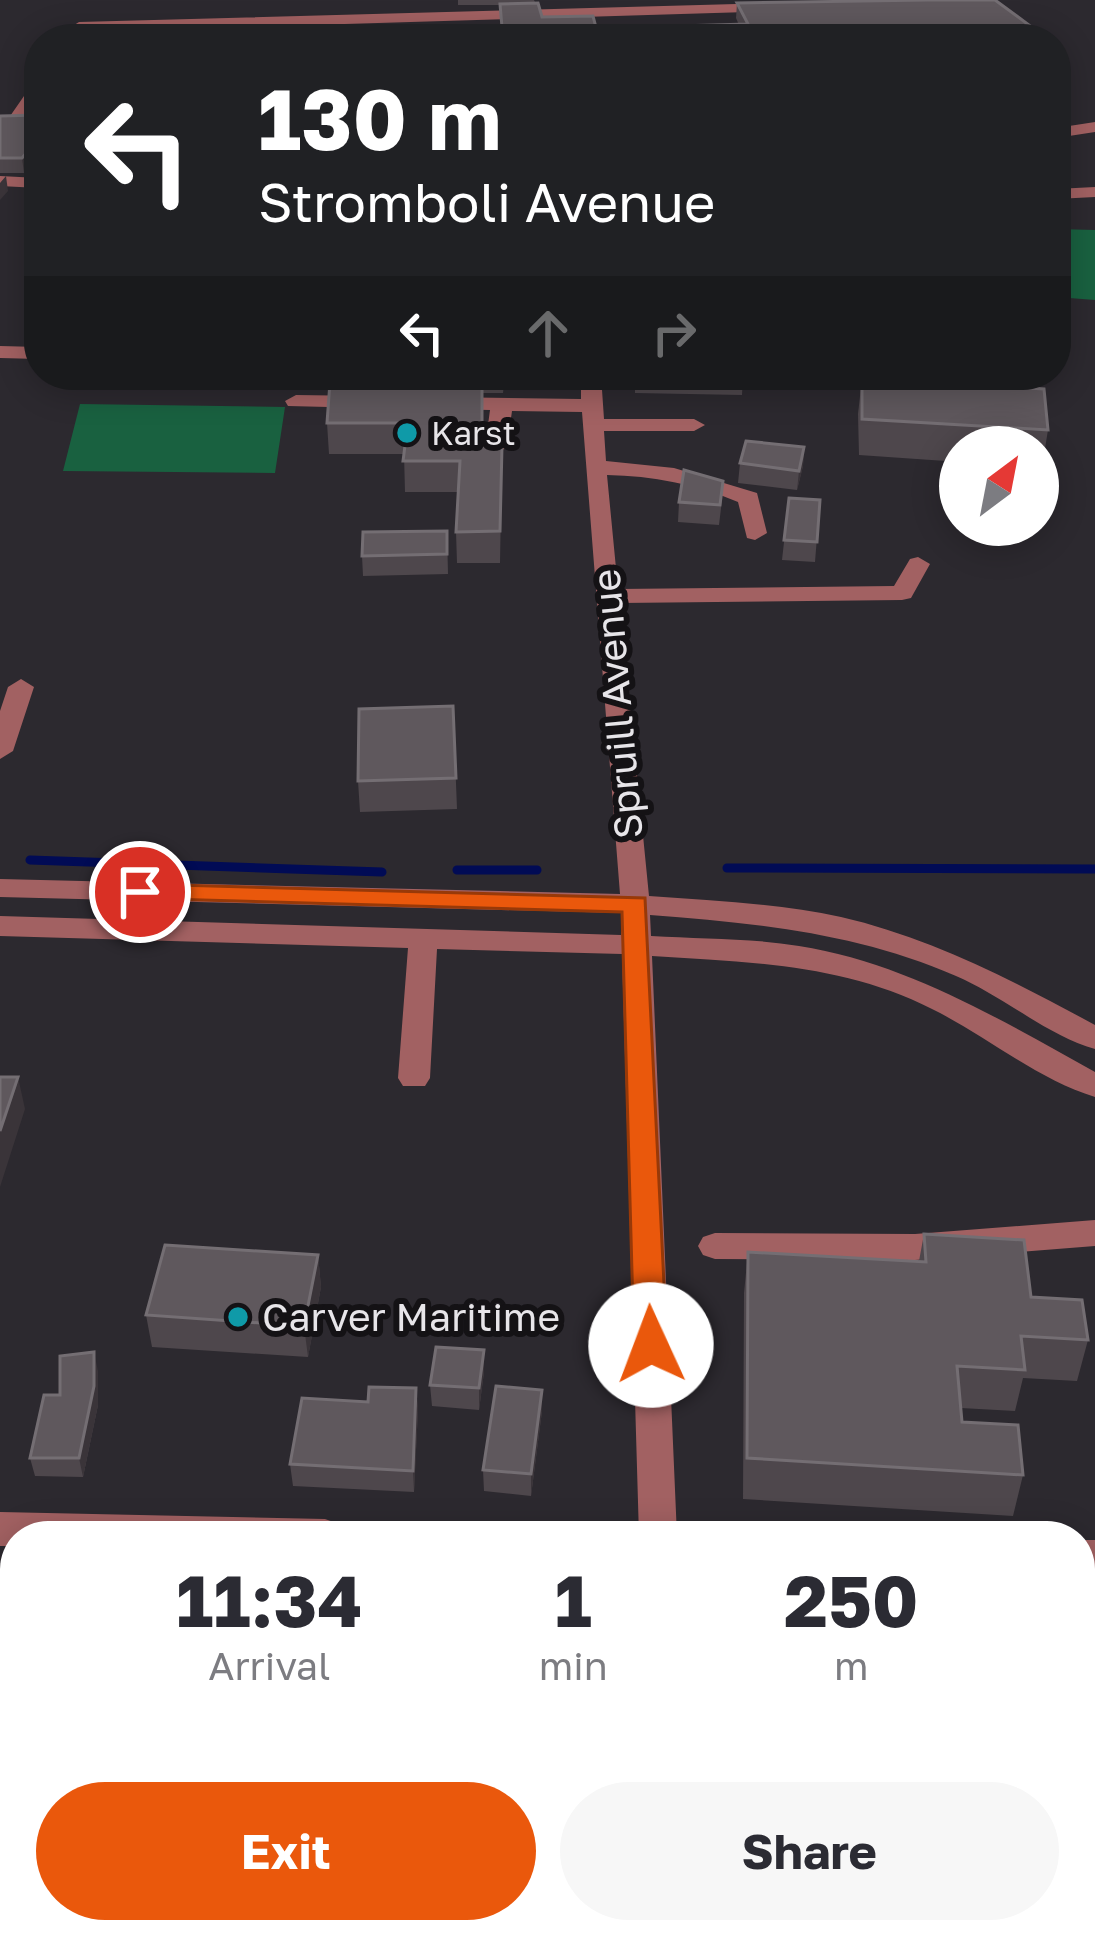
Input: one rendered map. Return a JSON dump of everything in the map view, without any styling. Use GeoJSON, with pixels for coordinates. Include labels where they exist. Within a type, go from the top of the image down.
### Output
{"type":"FeatureCollection","features":[{"type":"Feature","properties":{"kind":"street"},"geometry":{"type":"LineString","coordinates":[[197,24],[806,7]]}},
{"type":"Feature","properties":{"kind":"street"},"geometry":{"type":"LineString","coordinates":[[296,401],[591,402],[694,425]]}},
{"type":"Feature","properties":{"kind":"street","name":"Spruill Avenue"},"geometry":{"type":"LineString","coordinates":[[591,402],[635,904],[657,1521]]}},
{"type":"Feature","properties":{"kind":"street"},"geometry":{"type":"LineString","coordinates":[[496,447],[502,404]]}},
{"type":"Feature","properties":{"kind":"street"},"geometry":{"type":"LineString","coordinates":[[595,468],[638,468],[706,479],[749,498],[755,533]]}},
{"type":"Feature","properties":{"kind":"street"},"geometry":{"type":"LineString","coordinates":[[608,596],[902,593],[919,564]]}},
{"type":"Feature","properties":{"kind":"street"},"geometry":{"type":"LineString","coordinates":[[0,751],[21,687]]}},
{"type":"Feature","properties":{"kind":"street"},"geometry":{"type":"LineString","coordinates":[[0,888],[635,904],[784,916],[884,939],[967,968],[1095,1038]]}},
{"type":"Feature","properties":{"kind":"street"},"geometry":{"type":"LineString","coordinates":[[0,926],[762,952],[844,965],[939,999],[1095,1086]]}},
{"type":"Feature","properties":{"kind":"street"},"geometry":{"type":"LineString","coordinates":[[414,1078],[423,938]]}},
{"type":"Feature","properties":{"kind":"street"},"geometry":{"type":"LineString","coordinates":[[715,1246],[914,1247],[1095,1233]]}},
{"type":"Feature","properties":{"kind":"green space"},"geometry":{"type":"Polygon","coordinates":[[[1071,229],[1095,230],[1095,300],[1071,298],[1071,229]]]}},
{"type":"Feature","properties":{"kind":"green space"},"geometry":{"type":"Polygon","coordinates":[[[80,404],[285,407],[275,473],[63,471],[80,404]]]}},
{"type":"Feature","properties":{"kind":"building"},"geometry":{"type":"Polygon","coordinates":[[[995,0],[1028,24],[748,24],[737,3],[995,0]]]}},
{"type":"Feature","properties":{"kind":"building"},"geometry":{"type":"Polygon","coordinates":[[[538,3],[542,17],[593,16],[595,24],[502,24],[500,4],[538,3]]]}},
{"type":"Feature","properties":{"kind":"building"},"geometry":{"type":"Polygon","coordinates":[[[24,115],[22,158],[0,158],[0,116],[24,115]]]}},
{"type":"Feature","properties":{"kind":"building"},"geometry":{"type":"Polygon","coordinates":[[[329,390],[482,390],[482,446],[502,446],[500,531],[456,532],[460,461],[403,461],[408,423],[327,423],[329,390]]]}},
{"type":"Feature","properties":{"kind":"building"},"geometry":{"type":"Polygon","coordinates":[[[862,390],[1044,390],[1048,426],[862,419],[862,390]]]}},
{"type":"Feature","properties":{"kind":"building"},"geometry":{"type":"Polygon","coordinates":[[[746,441],[804,447],[799,471],[740,463],[746,441]]]}},
{"type":"Feature","properties":{"kind":"building"},"geometry":{"type":"Polygon","coordinates":[[[684,470],[723,481],[720,505],[679,502],[684,470]]]}},
{"type":"Feature","properties":{"kind":"building"},"geometry":{"type":"Polygon","coordinates":[[[789,498],[820,500],[817,542],[784,540],[789,498]]]}},
{"type":"Feature","properties":{"kind":"building"},"geometry":{"type":"Polygon","coordinates":[[[447,531],[447,554],[362,556],[363,532],[447,531]]]}},
{"type":"Feature","properties":{"kind":"building"},"geometry":{"type":"Polygon","coordinates":[[[453,706],[456,778],[358,781],[359,709],[453,706]]]}},
{"type":"Feature","properties":{"kind":"building"},"geometry":{"type":"Polygon","coordinates":[[[0,1077],[18,1077],[0,1131],[0,1077]]]}},
{"type":"Feature","properties":{"kind":"building"},"geometry":{"type":"Polygon","coordinates":[[[924,1234],[1024,1240],[1031,1297],[1082,1300],[1088,1340],[1021,1336],[1025,1370],[957,1366],[962,1422],[1018,1425],[1023,1475],[747,1458],[748,1252],[926,1262],[924,1234]]]}},
{"type":"Feature","properties":{"kind":"building"},"geometry":{"type":"Polygon","coordinates":[[[165,1245],[318,1255],[304,1326],[146,1315],[165,1245]]]}},
{"type":"Feature","properties":{"kind":"building"},"geometry":{"type":"Polygon","coordinates":[[[436,1347],[484,1350],[479,1388],[430,1385],[436,1347]]]}},
{"type":"Feature","properties":{"kind":"building"},"geometry":{"type":"Polygon","coordinates":[[[94,1352],[94,1386],[79,1458],[30,1458],[44,1395],[60,1395],[60,1356],[94,1352]]]}},
{"type":"Feature","properties":{"kind":"building"},"geometry":{"type":"Polygon","coordinates":[[[496,1386],[542,1390],[531,1474],[483,1470],[496,1386]]]}},
{"type":"Feature","properties":{"kind":"building"},"geometry":{"type":"Polygon","coordinates":[[[369,1387],[416,1388],[413,1471],[290,1464],[302,1398],[368,1402],[369,1387]]]}},
{"type":"Feature","properties":{"kind":"waterway"},"geometry":{"type":"LineString","coordinates":[[30,860],[382,872]]}},
{"type":"Feature","properties":{"kind":"waterway"},"geometry":{"type":"LineString","coordinates":[[727,868],[1095,869]]}},
{"type":"Feature","properties":{"kind":"waterway"},"geometry":{"type":"LineString","coordinates":[[457,870],[537,870]]}},
{"type":"Feature","properties":{"kind":"place","name":"Karst"},"geometry":{"type":"Point","coordinates":[407,433]}},
{"type":"Feature","properties":{"kind":"place","name":"Carver Maritime"},"geometry":{"type":"Point","coordinates":[238,1317]}},
{"type":"Feature","properties":{"kind":"route"},"geometry":{"type":"LineString","coordinates":[[140,892],[635,904],[651,1345]]}}]}
